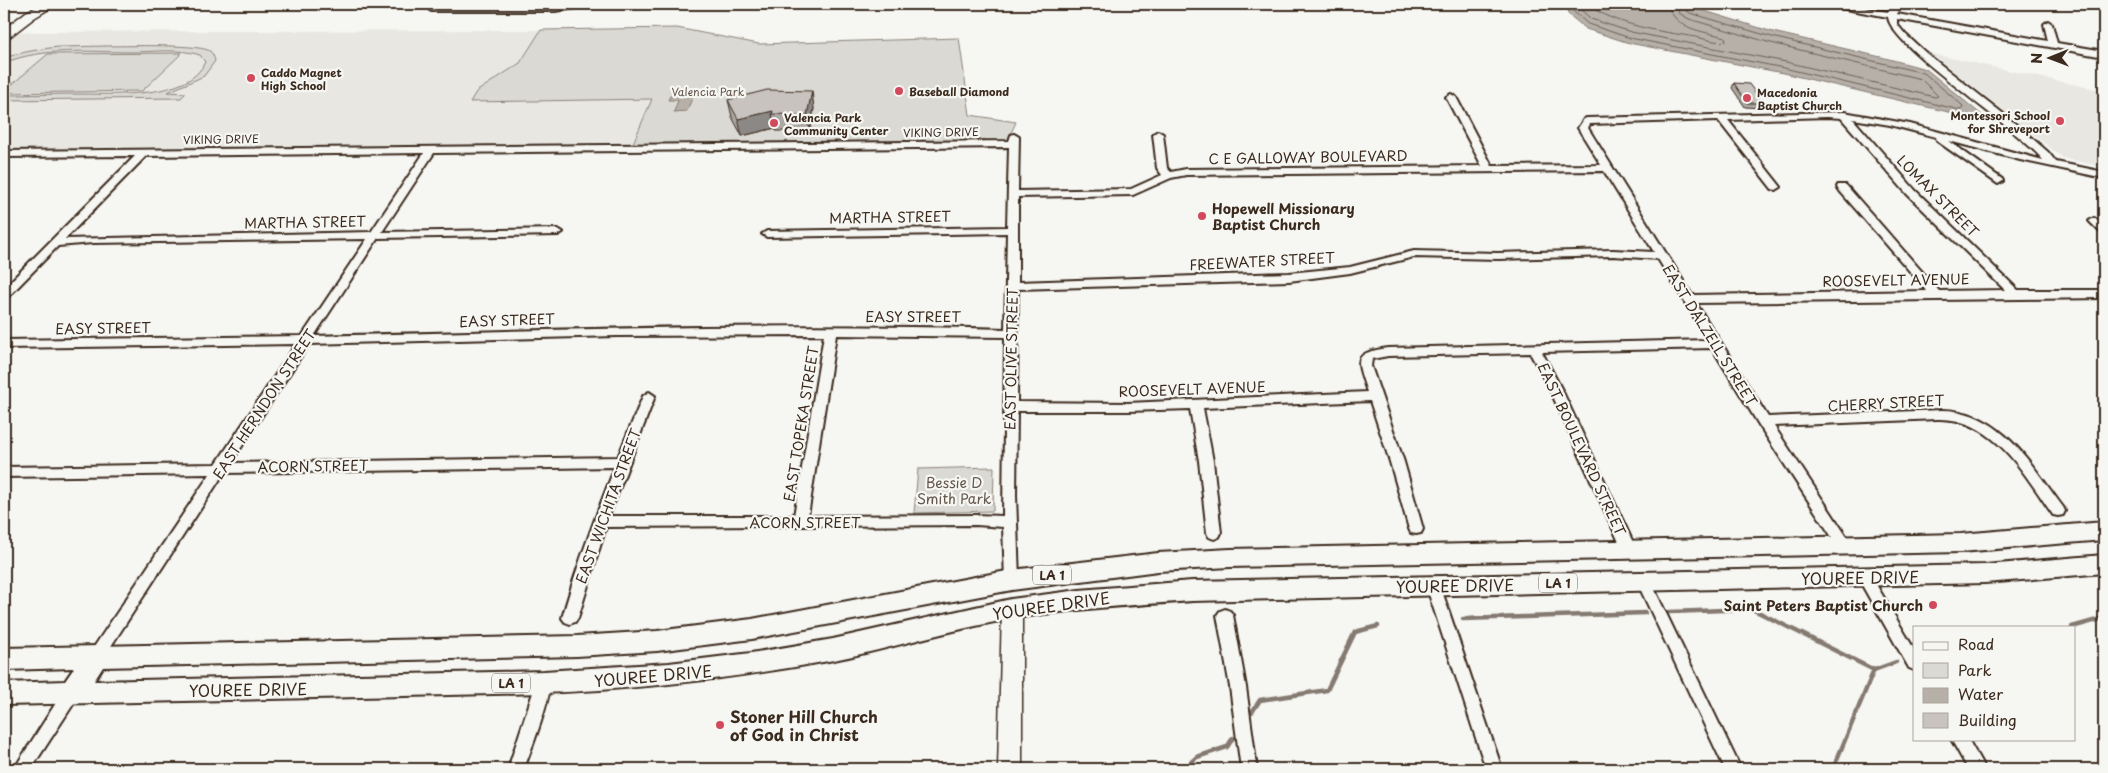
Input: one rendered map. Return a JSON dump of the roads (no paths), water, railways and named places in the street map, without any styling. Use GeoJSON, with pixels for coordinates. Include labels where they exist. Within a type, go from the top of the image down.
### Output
{"type":"FeatureCollection","features":[{"type":"Feature","properties":{"kind":"main road","name":"YOUREE DRIVE"},"geometry":{"type":"LineString","coordinates":[[4,659],[577,646],[657,641],[769,626],[1012,580],[1158,562],[1224,558],[1846,547],[1961,543],[2104,531]]}},
{"type":"Feature","properties":{"kind":"main road"},"geometry":{"type":"LineString","coordinates":[[1846,547],[1865,578]]}},
{"type":"Feature","properties":{"kind":"main road","name":"YOUREE DRIVE"},"geometry":{"type":"LineString","coordinates":[[4,694],[544,682],[634,678],[753,664],[877,640],[970,617],[1012,609],[1128,595],[1192,591],[1865,578],[1985,574],[2104,564]]}},
{"type":"Feature","properties":{"kind":"main road"},"geometry":{"type":"LineString","coordinates":[[1012,580],[1012,609]]}},
{"type":"Feature","properties":{"kind":"main road"},"geometry":{"type":"LineString","coordinates":[[72,692],[95,658]]}},
{"type":"Feature","properties":{"kind":"street"},"geometry":{"type":"LineString","coordinates":[[30,15],[40,4]]}},
{"type":"Feature","properties":{"kind":"street"},"geometry":{"type":"LineString","coordinates":[[4,35],[30,15],[51,4]]}},
{"type":"Feature","properties":{"kind":"street"},"geometry":{"type":"LineString","coordinates":[[434,4],[430,8],[591,4]]}},
{"type":"Feature","properties":{"kind":"street"},"geometry":{"type":"LineString","coordinates":[[1830,4],[2104,54]]}},
{"type":"Feature","properties":{"kind":"street"},"geometry":{"type":"LineString","coordinates":[[1895,4],[1892,15],[1893,24],[1902,36],[2002,117],[2044,154],[2053,165]]}},
{"type":"Feature","properties":{"kind":"street"},"geometry":{"type":"LineString","coordinates":[[2048,24],[2053,45]]}},
{"type":"Feature","properties":{"kind":"street"},"geometry":{"type":"LineString","coordinates":[[1451,97],[1489,169]]}},
{"type":"Feature","properties":{"kind":"street"},"geometry":{"type":"LineString","coordinates":[[1721,117],[1844,114],[1870,118],[1932,133],[1992,151],[2104,175]]}},
{"type":"Feature","properties":{"kind":"street","name":"LOMAX STREET"},"geometry":{"type":"LineString","coordinates":[[1844,114],[1911,192],[2016,294]]}},
{"type":"Feature","properties":{"kind":"street"},"geometry":{"type":"LineString","coordinates":[[1721,117],[1776,187]]}},
{"type":"Feature","properties":{"kind":"street","name":"EAST DALZELL STREET"},"geometry":{"type":"LineString","coordinates":[[1721,117],[1587,121],[1583,128],[1764,422],[1846,547]]}},
{"type":"Feature","properties":{"kind":"street"},"geometry":{"type":"LineString","coordinates":[[1932,133],[1998,181]]}},
{"type":"Feature","properties":{"kind":"street"},"geometry":{"type":"LineString","coordinates":[[1158,134],[1162,168],[1168,176]]}},
{"type":"Feature","properties":{"kind":"street","name":"VIKING DRIVE"},"geometry":{"type":"LineString","coordinates":[[4,154],[719,147],[1014,141]]}},
{"type":"Feature","properties":{"kind":"street","name":"EAST OLIVE STREET"},"geometry":{"type":"LineString","coordinates":[[1012,580],[1009,522],[1014,141]]}},
{"type":"Feature","properties":{"kind":"street","name":"EAST HERNDON STREET"},"geometry":{"type":"LineString","coordinates":[[95,658],[374,236],[435,150]]}},
{"type":"Feature","properties":{"kind":"street"},"geometry":{"type":"LineString","coordinates":[[4,294],[143,152]]}},
{"type":"Feature","properties":{"kind":"street","name":"C E GALLOWAY BOULEVARD"},"geometry":{"type":"LineString","coordinates":[[1013,194],[1124,193],[1138,191],[1168,176],[1186,172],[1608,168]]}},
{"type":"Feature","properties":{"kind":"street"},"geometry":{"type":"LineString","coordinates":[[1842,187],[1936,295]]}},
{"type":"Feature","properties":{"kind":"street"},"geometry":{"type":"LineString","coordinates":[[2094,221],[2104,230]]}},
{"type":"Feature","properties":{"kind":"street","name":"MARTHA STREET"},"geometry":{"type":"LineString","coordinates":[[767,234],[1013,230]]}},
{"type":"Feature","properties":{"kind":"street","name":"MARTHA STREET"},"geometry":{"type":"LineString","coordinates":[[53,243],[93,240],[558,232]]}},
{"type":"Feature","properties":{"kind":"street","name":"FREEWATER STREET"},"geometry":{"type":"LineString","coordinates":[[1012,286],[1289,277],[1350,270],[1414,254],[1498,256],[1613,253],[1662,256]]}},
{"type":"Feature","properties":{"kind":"street","name":"ROOSEVELT AVENUE"},"geometry":{"type":"LineString","coordinates":[[1688,300],[2104,294]]}},
{"type":"Feature","properties":{"kind":"street","name":"EAST TOPEKA STREET"},"geometry":{"type":"LineString","coordinates":[[800,522],[831,331]]}},
{"type":"Feature","properties":{"kind":"street","name":"EASY STREET"},"geometry":{"type":"LineString","coordinates":[[4,344],[306,340],[617,332],[945,331],[1012,333]]}},
{"type":"Feature","properties":{"kind":"street"},"geometry":{"type":"LineString","coordinates":[[1416,529],[1400,471],[1365,366],[1366,357],[1388,352],[1716,344]]}},
{"type":"Feature","properties":{"kind":"street","name":"EAST BOULEVARD STREET"},"geometry":{"type":"LineString","coordinates":[[1534,349],[1557,392],[1630,550]]}},
{"type":"Feature","properties":{"kind":"street","name":"EAST WICHITA STREET"},"geometry":{"type":"LineString","coordinates":[[570,618],[578,583],[600,521],[649,396]]}},
{"type":"Feature","properties":{"kind":"street","name":"ROOSEVELT AVENUE"},"geometry":{"type":"LineString","coordinates":[[1010,406],[1119,407],[1375,396]]}},
{"type":"Feature","properties":{"kind":"street"},"geometry":{"type":"LineString","coordinates":[[1196,404],[1206,461],[1214,533]]}},
{"type":"Feature","properties":{"kind":"street","name":"CHERRY STREET"},"geometry":{"type":"LineString","coordinates":[[1764,422],[1950,414],[1970,418],[1988,428],[2002,441],[2058,511]]}},
{"type":"Feature","properties":{"kind":"street","name":"ACORN STREET"},"geometry":{"type":"LineString","coordinates":[[4,472],[622,462]]}},
{"type":"Feature","properties":{"kind":"street","name":"ACORN STREET"},"geometry":{"type":"LineString","coordinates":[[600,521],[800,522],[976,520],[1009,522]]}},
{"type":"Feature","properties":{"kind":"street"},"geometry":{"type":"LineString","coordinates":[[1865,578],[1913,661]]}},
{"type":"Feature","properties":{"kind":"street"},"geometry":{"type":"LineString","coordinates":[[1644,582],[1733,769]]}},
{"type":"Feature","properties":{"kind":"street"},"geometry":{"type":"LineString","coordinates":[[1433,585],[1494,769]]}},
{"type":"Feature","properties":{"kind":"street"},"geometry":{"type":"LineString","coordinates":[[1010,769],[1012,609]]}},
{"type":"Feature","properties":{"kind":"street"},"geometry":{"type":"LineString","coordinates":[[1225,615],[1238,687],[1249,769]]}},
{"type":"Feature","properties":{"kind":"street"},"geometry":{"type":"LineString","coordinates":[[516,769],[536,712],[544,682]]}},
{"type":"Feature","properties":{"kind":"street"},"geometry":{"type":"LineString","coordinates":[[22,769],[72,692]]}},
{"type":"Feature","properties":{"kind":"street"},"geometry":{"type":"LineString","coordinates":[[1960,740],[1977,769]]}},
{"type":"Feature","properties":{"kind":"water"},"geometry":{"type":"Polygon","coordinates":[[[1566,4],[1682,4],[1773,32],[1926,69],[1983,116],[1961,115],[1783,73],[1629,43],[1586,29],[1568,14],[1566,4]]]}},
{"type":"Feature","properties":{"kind":"water"},"geometry":{"type":"Polygon","coordinates":[[[670,96],[693,96],[687,111],[674,112],[678,100],[668,100],[670,96]]]}},
{"type":"Feature","properties":{"kind":"waterway"},"geometry":{"type":"LineString","coordinates":[[1669,612],[1752,609],[1874,670]]}},
{"type":"Feature","properties":{"kind":"waterway"},"geometry":{"type":"LineString","coordinates":[[1463,619],[1645,613]]}},
{"type":"Feature","properties":{"kind":"waterway"},"geometry":{"type":"LineString","coordinates":[[2076,626],[2104,618]]}},
{"type":"Feature","properties":{"kind":"waterway"},"geometry":{"type":"LineString","coordinates":[[1252,712],[1260,700],[1327,690],[1355,632],[1378,626]]}},
{"type":"Feature","properties":{"kind":"waterway"},"geometry":{"type":"LineString","coordinates":[[1874,670],[1896,662]]}},
{"type":"Feature","properties":{"kind":"waterway"},"geometry":{"type":"LineString","coordinates":[[1833,769],[1874,670]]}},
{"type":"Feature","properties":{"kind":"waterway"},"geometry":{"type":"LineString","coordinates":[[1183,769],[1197,757],[1227,747],[1233,738]]}},
{"type":"Feature","properties":{"kind":"place","name":"Caddo Magnet High School"},"geometry":{"type":"Point","coordinates":[251,78]}},
{"type":"Feature","properties":{"kind":"place","name":"Baseball Diamond"},"geometry":{"type":"Point","coordinates":[899,91]}},
{"type":"Feature","properties":{"kind":"place","name":"Macedonia Baptist Church"},"geometry":{"type":"Point","coordinates":[1747,98]}},
{"type":"Feature","properties":{"kind":"place","name":"Montessori School for Shreveport"},"geometry":{"type":"Point","coordinates":[2060,121]}},
{"type":"Feature","properties":{"kind":"place","name":"Valencia Park Community Center"},"geometry":{"type":"Point","coordinates":[774,123]}},
{"type":"Feature","properties":{"kind":"place","name":"Hopewell Missionary Baptist Church"},"geometry":{"type":"Point","coordinates":[1202,216]}},
{"type":"Feature","properties":{"kind":"place","name":"Saint Peters Baptist Church"},"geometry":{"type":"Point","coordinates":[1933,605]}},
{"type":"Feature","properties":{"kind":"place","name":"Stoner Hill Church of God in Christ"},"geometry":{"type":"Point","coordinates":[720,725]}},
{"type":"Feature","properties":{"kind":"park label","name":"Valencia Park"},"geometry":{"type":"Point","coordinates":[708,91]}},
{"type":"Feature","properties":{"kind":"park label","name":"Bessie D Smith Park"},"geometry":{"type":"Point","coordinates":[954,490]}}]}
